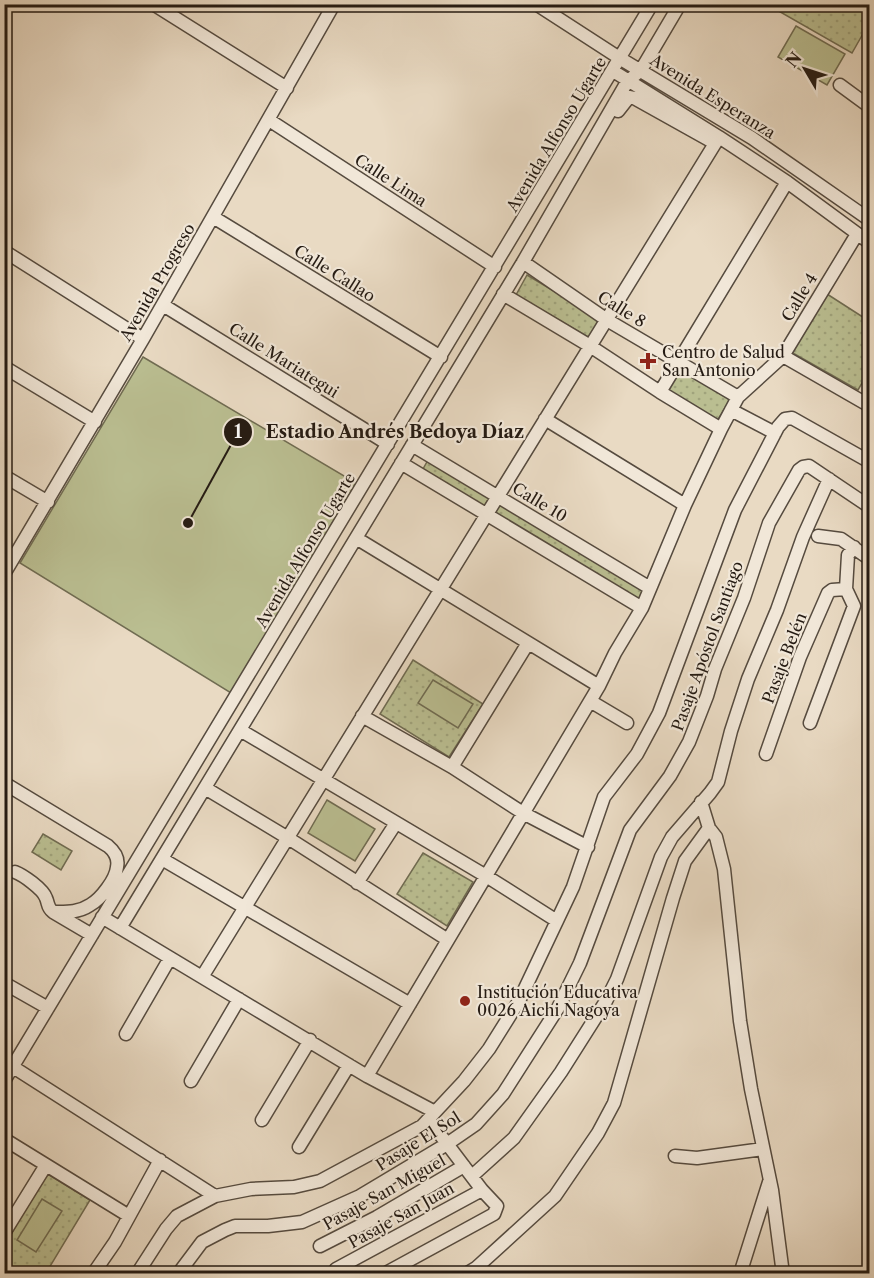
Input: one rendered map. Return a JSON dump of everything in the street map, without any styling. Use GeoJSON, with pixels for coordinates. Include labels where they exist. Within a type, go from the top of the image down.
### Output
{"type":"FeatureCollection","features":[{"type":"Feature","properties":{"kind":"street"},"geometry":{"type":"LineString","coordinates":[[153,4],[287,88]]}},
{"type":"Feature","properties":{"kind":"street","name":"Avenida Progreso"},"geometry":{"type":"LineString","coordinates":[[4,574],[163,305],[334,4]]}},
{"type":"Feature","properties":{"kind":"street","name":"Avenida Esperanza"},"geometry":{"type":"LineString","coordinates":[[536,4],[621,59],[752,138],[870,220]]}},
{"type":"Feature","properties":{"kind":"street","name":"Avenida Alfonso Ugarte"},"geometry":{"type":"LineString","coordinates":[[4,1081],[652,4]]}},
{"type":"Feature","properties":{"kind":"street"},"geometry":{"type":"LineString","coordinates":[[120,928],[523,262],[627,82],[641,70],[680,4]]}},
{"type":"Feature","properties":{"kind":"street"},"geometry":{"type":"LineString","coordinates":[[613,71],[717,140],[787,182],[870,243]]}},
{"type":"Feature","properties":{"kind":"street"},"geometry":{"type":"LineString","coordinates":[[840,85],[868,102]]}},
{"type":"Feature","properties":{"kind":"street"},"geometry":{"type":"LineString","coordinates":[[594,139],[611,122],[629,97],[717,140]]}},
{"type":"Feature","properties":{"kind":"street","name":"Calle Lima"},"geometry":{"type":"LineString","coordinates":[[269,120],[495,267]]}},
{"type":"Feature","properties":{"kind":"street"},"geometry":{"type":"LineString","coordinates":[[202,977],[717,140]]}},
{"type":"Feature","properties":{"kind":"street"},"geometry":{"type":"LineString","coordinates":[[660,392],[787,182]]}},
{"type":"Feature","properties":{"kind":"street","name":"Calle Callao"},"geometry":{"type":"LineString","coordinates":[[213,217],[441,357]]}},
{"type":"Feature","properties":{"kind":"street","name":"Calle 4"},"geometry":{"type":"LineString","coordinates":[[367,1076],[599,686],[615,653],[642,608],[685,505],[738,397],[783,356],[857,234]]}},
{"type":"Feature","properties":{"kind":"street"},"geometry":{"type":"LineString","coordinates":[[4,251],[143,339]]}},
{"type":"Feature","properties":{"kind":"street","name":"Calle 8"},"geometry":{"type":"LineString","coordinates":[[523,262],[607,320],[738,397]]}},
{"type":"Feature","properties":{"kind":"street"},"geometry":{"type":"LineString","coordinates":[[503,294],[591,346],[721,429]]}},
{"type":"Feature","properties":{"kind":"street","name":"Calle Mariategui"},"geometry":{"type":"LineString","coordinates":[[163,305],[388,444]]}},
{"type":"Feature","properties":{"kind":"street"},"geometry":{"type":"LineString","coordinates":[[783,356],[870,406]]}},
{"type":"Feature","properties":{"kind":"street"},"geometry":{"type":"LineString","coordinates":[[4,367],[95,422]]}},
{"type":"Feature","properties":{"kind":"street"},"geometry":{"type":"LineString","coordinates":[[731,410],[775,433]]}},
{"type":"Feature","properties":{"kind":"street"},"geometry":{"type":"LineString","coordinates":[[137,1274],[177,1216],[215,1196],[251,1189],[294,1187],[320,1181],[399,1139],[432,1116],[464,1081],[499,1034],[519,1001],[573,887],[604,797],[637,754],[659,713],[735,510],[775,433],[785,419],[792,418],[870,462]]}},
{"type":"Feature","properties":{"kind":"street"},"geometry":{"type":"LineString","coordinates":[[545,419],[685,505]]}},
{"type":"Feature","properties":{"kind":"street","name":"Calle 10"},"geometry":{"type":"LineString","coordinates":[[412,445],[650,588]]}},
{"type":"Feature","properties":{"kind":"street"},"geometry":{"type":"LineString","coordinates":[[401,463],[642,608]]}},
{"type":"Feature","properties":{"kind":"street","name":"Pasaje Apóstol Santiago"},"geometry":{"type":"LineString","coordinates":[[630,830],[670,776],[689,742],[744,598],[769,523],[803,467],[809,466],[830,479]]}},
{"type":"Feature","properties":{"kind":"street"},"geometry":{"type":"LineString","coordinates":[[4,476],[48,502]]}},
{"type":"Feature","properties":{"kind":"street"},"geometry":{"type":"LineString","coordinates":[[472,1176],[514,1138],[561,1072],[606,1001],[617,979],[661,857],[672,837],[718,782],[748,679],[777,610],[803,537],[830,479],[870,507]]}},
{"type":"Feature","properties":{"kind":"street"},"geometry":{"type":"LineString","coordinates":[[818,536],[841,539],[870,559]]}},
{"type":"Feature","properties":{"kind":"street"},"geometry":{"type":"LineString","coordinates":[[356,538],[599,686]]}},
{"type":"Feature","properties":{"kind":"street"},"geometry":{"type":"LineString","coordinates":[[810,723],[854,606],[846,589],[848,555],[854,547]]}},
{"type":"Feature","properties":{"kind":"street","name":"Pasaje Belén"},"geometry":{"type":"LineString","coordinates":[[766,754],[800,657],[828,593],[832,590],[846,589]]}},
{"type":"Feature","properties":{"kind":"street"},"geometry":{"type":"LineString","coordinates":[[452,767],[528,643]]}},
{"type":"Feature","properties":{"kind":"street"},"geometry":{"type":"LineString","coordinates":[[590,701],[627,723]]}},
{"type":"Feature","properties":{"kind":"street"},"geometry":{"type":"LineString","coordinates":[[362,716],[452,767],[523,813],[588,847]]}},
{"type":"Feature","properties":{"kind":"street"},"geometry":{"type":"LineString","coordinates":[[240,730],[486,876],[557,921]]}},
{"type":"Feature","properties":{"kind":"street"},"geometry":{"type":"LineString","coordinates":[[4,783],[108,846],[117,858],[117,867],[113,877],[92,904],[73,912],[53,912]]}},
{"type":"Feature","properties":{"kind":"street"},"geometry":{"type":"LineString","coordinates":[[205,788],[448,940]]}},
{"type":"Feature","properties":{"kind":"street"},"geometry":{"type":"LineString","coordinates":[[701,802],[709,828],[716,837],[724,869],[740,1021],[770,1180],[783,1274]]}},
{"type":"Feature","properties":{"kind":"street"},"geometry":{"type":"LineString","coordinates":[[357,883],[396,823]]}},
{"type":"Feature","properties":{"kind":"street"},"geometry":{"type":"LineString","coordinates":[[466,1274],[476,1268],[555,1196],[603,1124],[616,1100],[672,898],[685,861],[709,828]]}},
{"type":"Feature","properties":{"kind":"street","name":"Pasaje El Sol"},"geometry":{"type":"LineString","coordinates":[[178,1274],[202,1242],[225,1230],[235,1226],[268,1226],[302,1222],[360,1196],[476,1124],[503,1094],[558,1008],[580,963],[630,830]]}},
{"type":"Feature","properties":{"kind":"street"},"geometry":{"type":"LineString","coordinates":[[162,859],[410,1004]]}},
{"type":"Feature","properties":{"kind":"street"},"geometry":{"type":"LineString","coordinates":[[15,872],[29,880],[44,894],[49,909],[92,935]]}},
{"type":"Feature","properties":{"kind":"street"},"geometry":{"type":"LineString","coordinates":[[102,917],[310,1040],[432,1116],[447,1144],[496,1206],[494,1214],[384,1274]]}},
{"type":"Feature","properties":{"kind":"street"},"geometry":{"type":"LineString","coordinates":[[126,1034],[170,958]]}},
{"type":"Feature","properties":{"kind":"street"},"geometry":{"type":"LineString","coordinates":[[4,983],[48,1008]]}},
{"type":"Feature","properties":{"kind":"street"},"geometry":{"type":"LineString","coordinates":[[191,1081],[239,999]]}},
{"type":"Feature","properties":{"kind":"street"},"geometry":{"type":"LineString","coordinates":[[262,1120],[310,1040]]}},
{"type":"Feature","properties":{"kind":"street"},"geometry":{"type":"LineString","coordinates":[[298,1147],[349,1065]]}},
{"type":"Feature","properties":{"kind":"street"},"geometry":{"type":"LineString","coordinates":[[13,1067],[215,1196]]}},
{"type":"Feature","properties":{"kind":"street"},"geometry":{"type":"LineString","coordinates":[[4,1139],[129,1216]]}},
{"type":"Feature","properties":{"kind":"street"},"geometry":{"type":"LineString","coordinates":[[675,1156],[697,1158],[763,1149]]}},
{"type":"Feature","properties":{"kind":"street"},"geometry":{"type":"LineString","coordinates":[[93,1274],[108,1253],[160,1160]]}},
{"type":"Feature","properties":{"kind":"street"},"geometry":{"type":"LineString","coordinates":[[4,1233],[46,1164]]}},
{"type":"Feature","properties":{"kind":"street","name":"Pasaje San Miguel"},"geometry":{"type":"LineString","coordinates":[[320,1246],[377,1217],[464,1166]]}},
{"type":"Feature","properties":{"kind":"street"},"geometry":{"type":"LineString","coordinates":[[740,1274],[770,1180]]}},
{"type":"Feature","properties":{"kind":"street","name":"Pasaje San Juan"},"geometry":{"type":"LineString","coordinates":[[336,1269],[482,1190]]}},
{"type":"Feature","properties":{"kind":"green space"},"geometry":{"type":"Polygon","coordinates":[[[768,5],[869,5],[869,23],[852,53],[768,5]]]}},
{"type":"Feature","properties":{"kind":"green space"},"geometry":{"type":"Polygon","coordinates":[[[796,26],[845,54],[827,85],[778,57],[796,26]]]}},
{"type":"Feature","properties":{"kind":"green space"},"geometry":{"type":"Polygon","coordinates":[[[527,275],[601,319],[590,338],[516,295],[527,275]]]}},
{"type":"Feature","properties":{"kind":"green space"},"geometry":{"type":"Polygon","coordinates":[[[827,294],[869,321],[869,371],[858,390],[791,352],[827,294]]]}},
{"type":"Feature","properties":{"kind":"green space"},"geometry":{"type":"Polygon","coordinates":[[[143,357],[356,483],[231,693],[20,563],[143,357]]]}},
{"type":"Feature","properties":{"kind":"green space"},"geometry":{"type":"Polygon","coordinates":[[[680,368],[730,400],[717,421],[667,390],[680,368]]]}},
{"type":"Feature","properties":{"kind":"green space"},"geometry":{"type":"Polygon","coordinates":[[[428,460],[489,498],[484,507],[423,469],[428,460]]]}},
{"type":"Feature","properties":{"kind":"green space"},"geometry":{"type":"Polygon","coordinates":[[[499,504],[643,591],[639,599],[494,513],[499,504]]]}},
{"type":"Feature","properties":{"kind":"green space"},"geometry":{"type":"Polygon","coordinates":[[[413,660],[483,704],[449,757],[380,714],[413,660]]]}},
{"type":"Feature","properties":{"kind":"green space"},"geometry":{"type":"Polygon","coordinates":[[[433,680],[473,704],[458,728],[418,703],[433,680]]]}},
{"type":"Feature","properties":{"kind":"green space"},"geometry":{"type":"Polygon","coordinates":[[[327,800],[375,829],[355,861],[308,833],[327,800]]]}},
{"type":"Feature","properties":{"kind":"green space"},"geometry":{"type":"Polygon","coordinates":[[[43,834],[72,851],[61,870],[32,852],[43,834]]]}},
{"type":"Feature","properties":{"kind":"green space"},"geometry":{"type":"Polygon","coordinates":[[[423,853],[473,882],[447,926],[397,894],[423,853]]]}},
{"type":"Feature","properties":{"kind":"green space"},"geometry":{"type":"Polygon","coordinates":[[[46,1173],[90,1200],[46,1273],[5,1274],[5,1245],[46,1173]]]}},
{"type":"Feature","properties":{"kind":"green space"},"geometry":{"type":"Polygon","coordinates":[[[42,1199],[62,1211],[36,1252],[17,1240],[42,1199]]]}},
{"type":"Feature","properties":{"kind":"place","name":"Centro de Salud San Antonio"},"geometry":{"type":"Point","coordinates":[648,361]}},
{"type":"Feature","properties":{"kind":"place","name":"Estadio Andrés Bedoya Díaz"},"geometry":{"type":"Point","coordinates":[188,523]}},
{"type":"Feature","properties":{"kind":"place","name":"Institución Educativa 0026 Aichi Nagoya"},"geometry":{"type":"Point","coordinates":[465,1001]}}]}
